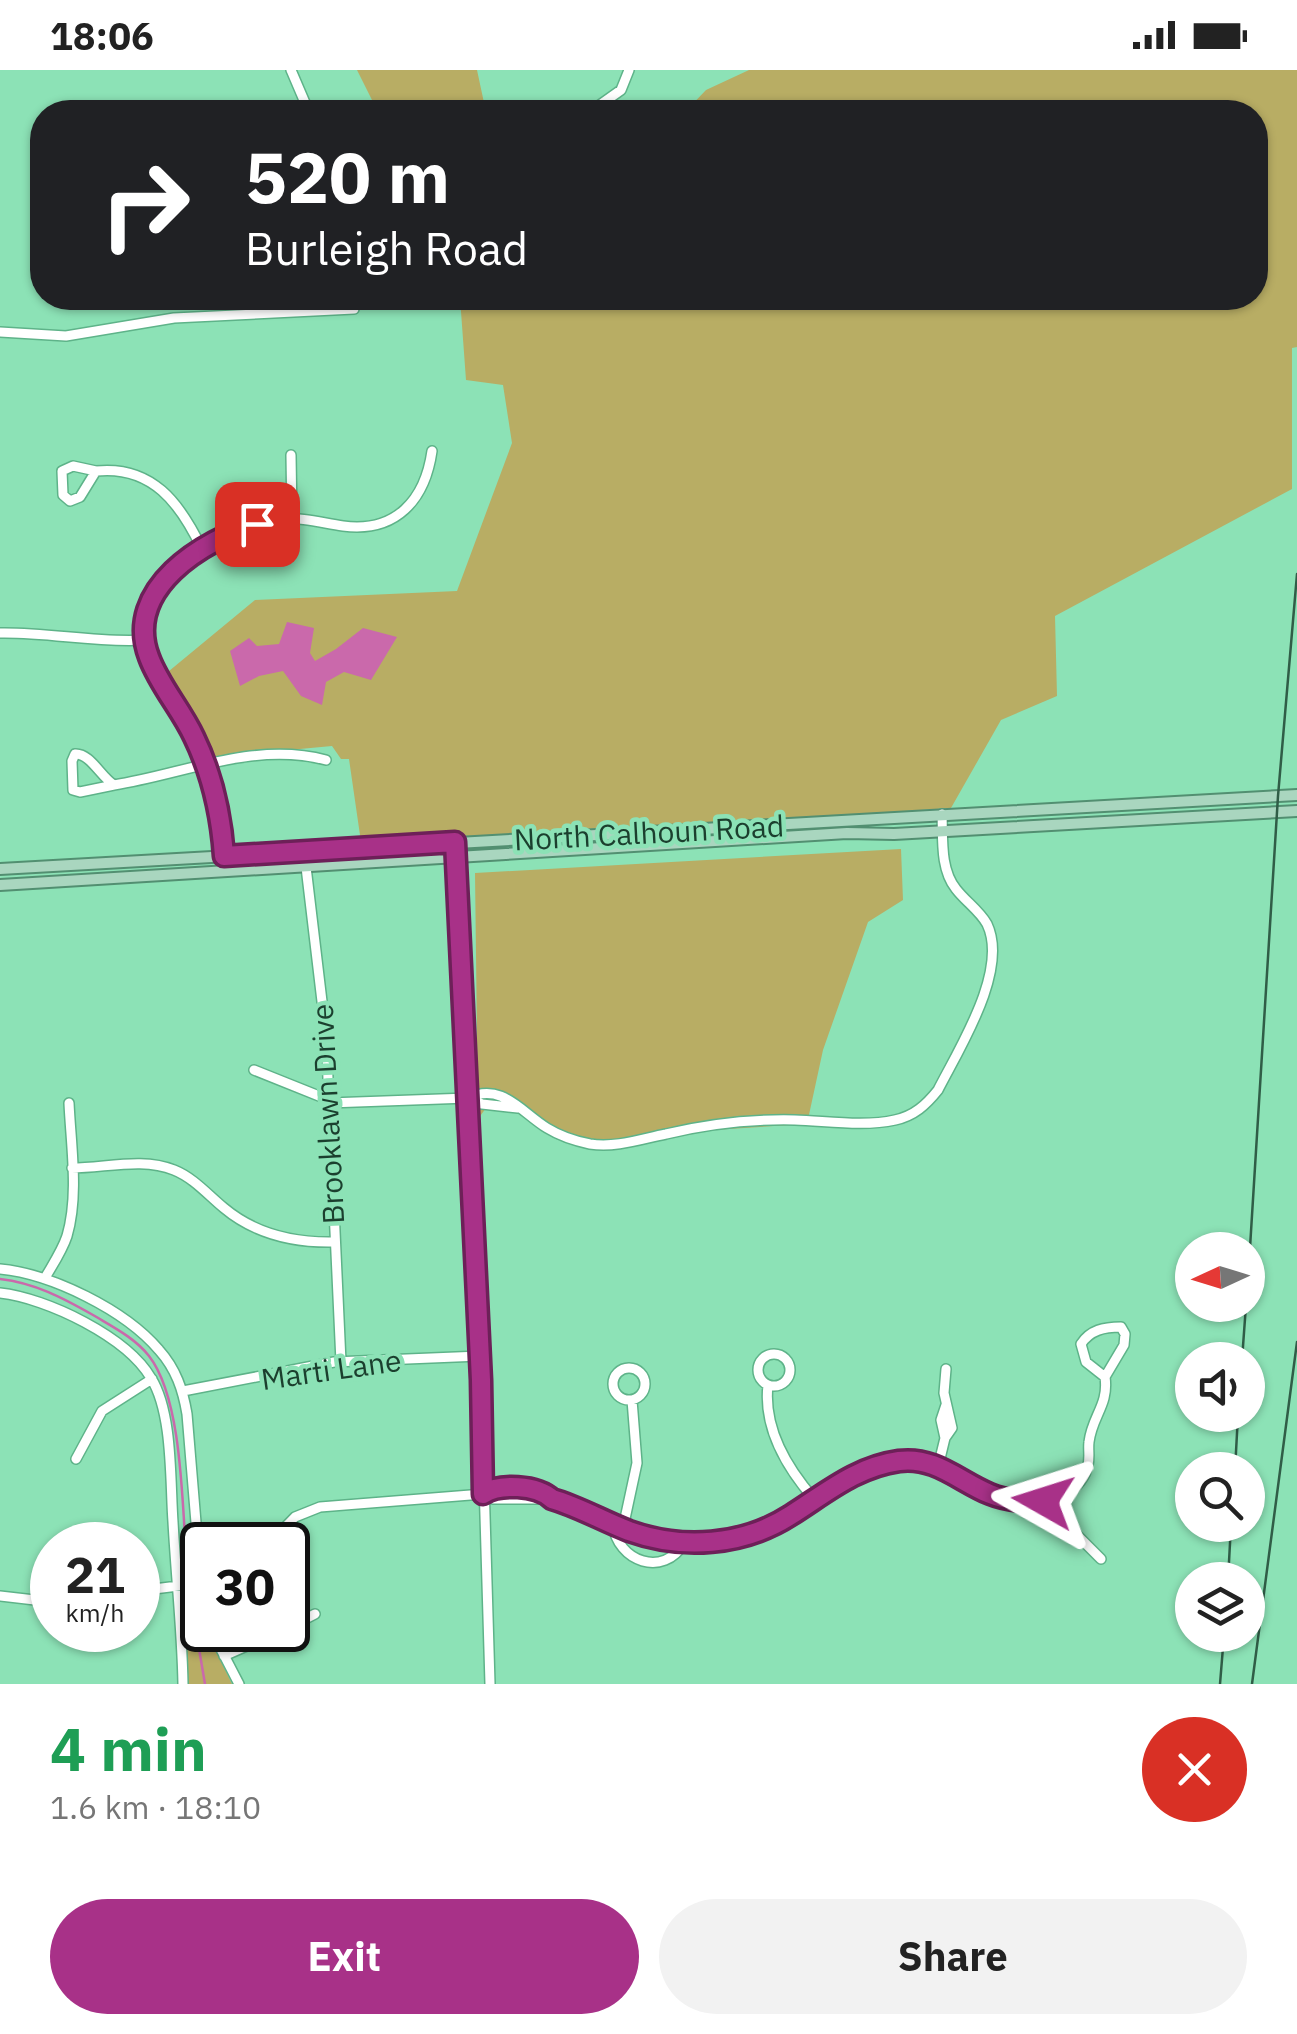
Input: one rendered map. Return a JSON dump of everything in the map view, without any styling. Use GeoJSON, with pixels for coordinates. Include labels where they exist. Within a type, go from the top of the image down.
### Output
{"type":"FeatureCollection","features":[{"type":"Feature","properties":{"kind":"main road","name":"North Calhoun Road"},"geometry":{"type":"LineString","coordinates":[[0,869],[1297,795]]}},
{"type":"Feature","properties":{"kind":"main road","name":"North Calhoun Road"},"geometry":{"type":"LineString","coordinates":[[0,885],[828,834],[1297,811]]}},
{"type":"Feature","properties":{"kind":"street"},"geometry":{"type":"LineString","coordinates":[[292,70],[304,100]]}},
{"type":"Feature","properties":{"kind":"street"},"geometry":{"type":"LineString","coordinates":[[606,100],[620,90],[630,70]]}},
{"type":"Feature","properties":{"kind":"street"},"geometry":{"type":"LineString","coordinates":[[0,332],[66,336],[174,318],[271,310]]}},
{"type":"Feature","properties":{"kind":"street"},"geometry":{"type":"LineString","coordinates":[[224,871],[219,814],[206,763],[150,660],[144,640],[145,619],[155,591],[202,548],[240,529],[292,519],[362,527],[393,518],[417,498],[432,452]]}},
{"type":"Feature","properties":{"kind":"street"},"geometry":{"type":"LineString","coordinates":[[290,456],[292,519]]}},
{"type":"Feature","properties":{"kind":"street"},"geometry":{"type":"LineString","coordinates":[[96,471],[76,500],[65,500],[64,468],[129,471],[158,486],[202,548]]}},
{"type":"Feature","properties":{"kind":"street"},"geometry":{"type":"LineString","coordinates":[[0,633],[144,640]]}},
{"type":"Feature","properties":{"kind":"street"},"geometry":{"type":"LineString","coordinates":[[114,786],[83,754],[72,757],[74,790],[80,792],[114,786],[206,763],[265,755],[326,760]]}},
{"type":"Feature","properties":{"kind":"street"},"geometry":{"type":"LineString","coordinates":[[254,1070],[329,1101],[494,1094],[507,1097],[558,1134],[598,1145],[733,1122],[883,1122],[919,1110],[946,1075],[985,993],[994,958],[985,921],[947,873],[942,814]]}},
{"type":"Feature","properties":{"kind":"street"},"geometry":{"type":"LineString","coordinates":[[455,842],[480,1356],[490,1684]]}},
{"type":"Feature","properties":{"kind":"street","name":"Brooklawn Drive"},"geometry":{"type":"LineString","coordinates":[[306,867],[314,955],[324,1009],[342,1362]]}},
{"type":"Feature","properties":{"kind":"street"},"geometry":{"type":"LineString","coordinates":[[45,1278],[68,1232],[72,1168],[69,1103]]}},
{"type":"Feature","properties":{"kind":"street"},"geometry":{"type":"LineString","coordinates":[[72,1168],[142,1164],[173,1169],[237,1218],[263,1232],[335,1242]]}},
{"type":"Feature","properties":{"kind":"street"},"geometry":{"type":"LineString","coordinates":[[0,1269],[45,1278],[91,1300],[147,1338],[171,1366],[183,1391],[188,1522]]}},
{"type":"Feature","properties":{"kind":"street"},"geometry":{"type":"LineString","coordinates":[[0,1293],[37,1301],[93,1329],[132,1354],[152,1379],[165,1426],[181,1522]]}},
{"type":"Feature","properties":{"kind":"street"},"geometry":{"type":"LineString","coordinates":[[290,1522],[320,1507],[516,1488],[545,1493],[618,1526],[658,1539],[710,1542],[750,1534],[789,1517],[843,1480],[883,1465],[915,1461],[938,1467],[999,1498],[1043,1501],[1062,1497],[1083,1478],[1088,1466],[1088,1440],[1108,1396],[1106,1377],[1124,1345],[1121,1328],[1098,1330],[1081,1344],[1086,1362],[1106,1377]]}},
{"type":"Feature","properties":{"kind":"street","name":"Marti Lane"},"geometry":{"type":"LineString","coordinates":[[183,1391],[342,1362],[480,1356]]}},
{"type":"Feature","properties":{"kind":"street"},"geometry":{"type":"LineString","coordinates":[[938,1467],[945,1438],[952,1428],[946,1405],[946,1369]]}},
{"type":"Feature","properties":{"kind":"street"},"geometry":{"type":"LineString","coordinates":[[76,1459],[102,1411],[152,1379]]}},
{"type":"Feature","properties":{"kind":"street"},"geometry":{"type":"LineString","coordinates":[[768,1385],[767,1406],[779,1446],[814,1500]]}},
{"type":"Feature","properties":{"kind":"street"},"geometry":{"type":"LineString","coordinates":[[632,1400],[637,1463],[618,1526],[620,1548],[650,1563],[670,1558],[684,1542]]}},
{"type":"Feature","properties":{"kind":"street"},"geometry":{"type":"LineString","coordinates":[[1043,1501],[1100,1559]]}},
{"type":"Feature","properties":{"kind":"street"},"geometry":{"type":"LineString","coordinates":[[0,1596],[30,1599]]}},
{"type":"Feature","properties":{"kind":"street"},"geometry":{"type":"LineString","coordinates":[[310,1616],[315,1614]]}},
{"type":"Feature","properties":{"kind":"street"},"geometry":{"type":"LineString","coordinates":[[183,1684],[186,1652]]}},
{"type":"Feature","properties":{"kind":"street"},"geometry":{"type":"LineString","coordinates":[[222,1652],[239,1684]]}},
{"type":"Feature","properties":{"kind":"street"},"geometry":{"type":"LineString","coordinates":[[224,1656],[233,1652]]}},
{"type":"Feature","properties":{"kind":"shaded area"},"geometry":{"type":"Polygon","coordinates":[[[357,70],[477,70],[483,100],[372,100],[357,70]]]}},
{"type":"Feature","properties":{"kind":"shaded area"},"geometry":{"type":"Polygon","coordinates":[[[749,70],[1297,70],[1297,347],[1292,348],[1292,489],[1055,616],[1057,696],[1001,720],[951,808],[361,842],[349,759],[341,759],[332,746],[215,757],[205,753],[163,676],[255,600],[457,591],[512,443],[503,385],[466,380],[461,310],[1268,310],[1268,100],[696,100],[706,90],[749,70]]]}},
{"type":"Feature","properties":{"kind":"shaded area"},"geometry":{"type":"Polygon","coordinates":[[[287,622],[314,628],[310,653],[315,661],[363,628],[397,637],[371,680],[344,672],[326,682],[322,705],[301,696],[283,671],[259,676],[240,686],[230,651],[249,638],[257,646],[279,644],[287,622]]]}},
{"type":"Feature","properties":{"kind":"shaded area"},"geometry":{"type":"Polygon","coordinates":[[[901,849],[903,900],[868,922],[823,1050],[807,1124],[713,1130],[607,1150],[556,1139],[506,1109],[486,1108],[478,1119],[475,873],[901,849]]]}},
{"type":"Feature","properties":{"kind":"shaded area"},"geometry":{"type":"Polygon","coordinates":[[[183,1652],[217,1652],[232,1684],[185,1684],[183,1652]]]}},
{"type":"Feature","properties":{"kind":"waterway"},"geometry":{"type":"LineString","coordinates":[[0,1279],[37,1288],[71,1303],[123,1333],[149,1356],[161,1376],[176,1432],[185,1522]]}},
{"type":"Feature","properties":{"kind":"waterway"},"geometry":{"type":"LineString","coordinates":[[200,1652],[205,1684]]}},
{"type":"Feature","properties":{"kind":"railway"},"geometry":{"type":"LineString","coordinates":[[1251,1232],[1278,796],[1297,574]]}},
{"type":"Feature","properties":{"kind":"railway"},"geometry":{"type":"LineString","coordinates":[[1243,1342],[1245,1322]]}},
{"type":"Feature","properties":{"kind":"railway"},"geometry":{"type":"LineString","coordinates":[[1252,1684],[1297,1342]]}},
{"type":"Feature","properties":{"kind":"railway"},"geometry":{"type":"LineString","coordinates":[[1236,1452],[1237,1432]]}},
{"type":"Feature","properties":{"kind":"railway"},"geometry":{"type":"LineString","coordinates":[[1229,1562],[1230,1542]]}},
{"type":"Feature","properties":{"kind":"railway"},"geometry":{"type":"LineString","coordinates":[[1220,1684],[1223,1652]]}},
{"type":"Feature","properties":{"kind":"route"},"geometry":{"type":"LineString","coordinates":[[257,524],[202,548],[162,582],[148,608],[144,640],[150,660],[206,763],[219,814],[224,856],[455,842],[483,1494],[499,1488],[545,1493],[629,1530],[658,1539],[694,1543],[731,1539],[769,1527],[843,1480],[900,1461],[930,1464],[999,1498],[1043,1501]]}}]}
